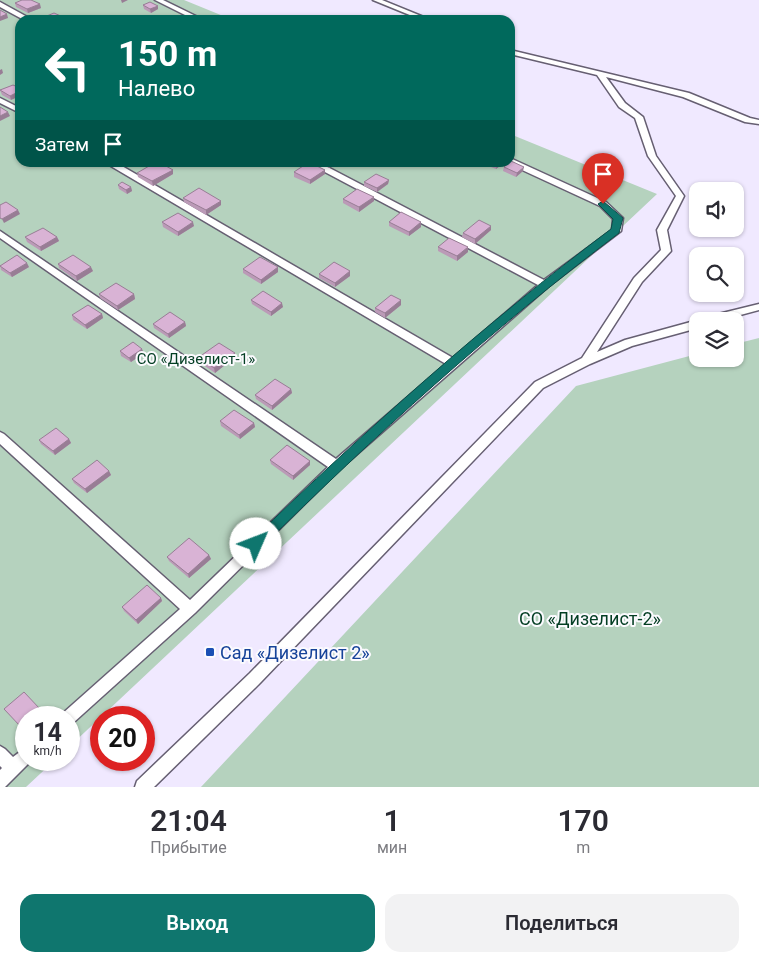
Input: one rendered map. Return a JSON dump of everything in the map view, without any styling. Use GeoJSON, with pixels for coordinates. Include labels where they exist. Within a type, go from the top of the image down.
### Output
{"type":"FeatureCollection","features":[{"type":"Feature","properties":{"kind":"lane"},"geometry":{"type":"LineString","coordinates":[[158,0],[190,15]]}},
{"type":"Feature","properties":{"kind":"lane"},"geometry":{"type":"LineString","coordinates":[[376,0],[415,15]]}},
{"type":"Feature","properties":{"kind":"lane"},"geometry":{"type":"LineString","coordinates":[[0,4],[20,15]]}},
{"type":"Feature","properties":{"kind":"lane"},"geometry":{"type":"LineString","coordinates":[[515,53],[686,95],[748,120],[759,122]]}},
{"type":"Feature","properties":{"kind":"lane"},"geometry":{"type":"LineString","coordinates":[[586,361],[638,280],[666,251],[662,230],[680,196],[652,156],[639,117],[622,104],[600,73]]}},
{"type":"Feature","properties":{"kind":"lane"},"geometry":{"type":"LineString","coordinates":[[0,100],[15,109]]}},
{"type":"Feature","properties":{"kind":"lane"},"geometry":{"type":"LineString","coordinates":[[80,707],[190,608],[336,466],[545,284],[616,231],[618,218],[603,204],[515,163]]}},
{"type":"Feature","properties":{"kind":"lane"},"geometry":{"type":"LineString","coordinates":[[117,167],[452,363]]}},
{"type":"Feature","properties":{"kind":"lane"},"geometry":{"type":"LineString","coordinates":[[320,167],[545,284]]}},
{"type":"Feature","properties":{"kind":"lane"},"geometry":{"type":"LineString","coordinates":[[0,234],[336,466]]}},
{"type":"Feature","properties":{"kind":"lane"},"geometry":{"type":"LineString","coordinates":[[740,312],[759,307]]}},
{"type":"Feature","properties":{"kind":"lane"},"geometry":{"type":"LineString","coordinates":[[144,787],[255,678],[540,385],[586,361],[629,343],[689,326]]}},
{"type":"Feature","properties":{"kind":"lane"},"geometry":{"type":"LineString","coordinates":[[0,437],[190,608]]}},
{"type":"Feature","properties":{"kind":"lane"},"geometry":{"type":"LineString","coordinates":[[0,754],[13,769],[0,781]]}},
{"type":"Feature","properties":{"kind":"green space","name":"СО «Дизелист-1»"},"geometry":{"type":"Polygon","coordinates":[[[0,0],[184,0],[221,15],[15,15],[15,167],[515,167],[515,136],[657,194],[113,706],[90,706],[90,727],[80,737],[80,706],[15,706],[15,771],[43,771],[26,787],[0,787],[0,0]]]}},
{"type":"Feature","properties":{"kind":"green space","name":"СО «Дизелист-2»"},"geometry":{"type":"Polygon","coordinates":[[[759,338],[759,787],[201,787],[576,386],[689,356],[689,367],[744,367],[744,342],[759,338]]]}},
{"type":"Feature","properties":{"kind":"building"},"geometry":{"type":"Polygon","coordinates":[[[22,0],[31,0],[40,4],[27,9],[15,3],[22,0]]]}},
{"type":"Feature","properties":{"kind":"building"},"geometry":{"type":"Polygon","coordinates":[[[150,2],[158,6],[150,9],[143,5],[150,2]]]}},
{"type":"Feature","properties":{"kind":"building"},"geometry":{"type":"Polygon","coordinates":[[[0,10],[7,14],[0,17],[0,10]]]}},
{"type":"Feature","properties":{"kind":"building"},"geometry":{"type":"Polygon","coordinates":[[[15,86],[15,94],[10,96],[0,90],[15,86]]]}},
{"type":"Feature","properties":{"kind":"building"},"geometry":{"type":"Polygon","coordinates":[[[0,107],[8,112],[0,116],[0,107]]]}},
{"type":"Feature","properties":{"kind":"building"},"geometry":{"type":"Polygon","coordinates":[[[515,163],[524,167],[517,173],[504,167],[515,167],[515,163]]]}},
{"type":"Feature","properties":{"kind":"building"},"geometry":{"type":"Polygon","coordinates":[[[147,167],[168,167],[173,170],[152,181],[137,173],[147,167]]]}},
{"type":"Feature","properties":{"kind":"building"},"geometry":{"type":"Polygon","coordinates":[[[302,167],[319,167],[325,170],[310,180],[294,172],[302,167]]]}},
{"type":"Feature","properties":{"kind":"building"},"geometry":{"type":"Polygon","coordinates":[[[376,174],[389,180],[377,188],[364,182],[376,174]]]}},
{"type":"Feature","properties":{"kind":"building"},"geometry":{"type":"Polygon","coordinates":[[[122,182],[131,187],[126,190],[118,185],[122,182]]]}},
{"type":"Feature","properties":{"kind":"building"},"geometry":{"type":"Polygon","coordinates":[[[199,188],[221,201],[206,210],[183,198],[199,188]]]}},
{"type":"Feature","properties":{"kind":"building"},"geometry":{"type":"Polygon","coordinates":[[[357,189],[374,197],[359,207],[343,199],[357,189]]]}},
{"type":"Feature","properties":{"kind":"building"},"geometry":{"type":"Polygon","coordinates":[[[6,202],[18,210],[2,219],[0,218],[0,205],[6,202]]]}},
{"type":"Feature","properties":{"kind":"building"},"geometry":{"type":"Polygon","coordinates":[[[401,212],[421,222],[409,232],[389,222],[401,212]]]}},
{"type":"Feature","properties":{"kind":"building"},"geometry":{"type":"Polygon","coordinates":[[[178,213],[193,222],[178,232],[162,222],[178,213]]]}},
{"type":"Feature","properties":{"kind":"building"},"geometry":{"type":"Polygon","coordinates":[[[479,220],[491,226],[475,239],[463,233],[479,220]]]}},
{"type":"Feature","properties":{"kind":"building"},"geometry":{"type":"Polygon","coordinates":[[[43,228],[57,237],[40,247],[25,237],[43,228]]]}},
{"type":"Feature","properties":{"kind":"building"},"geometry":{"type":"Polygon","coordinates":[[[449,238],[468,247],[457,256],[438,247],[449,238]]]}},
{"type":"Feature","properties":{"kind":"building"},"geometry":{"type":"Polygon","coordinates":[[[17,255],[27,263],[10,273],[0,266],[17,255]]]}},
{"type":"Feature","properties":{"kind":"building"},"geometry":{"type":"Polygon","coordinates":[[[73,255],[91,267],[76,276],[58,264],[73,255]]]}},
{"type":"Feature","properties":{"kind":"building"},"geometry":{"type":"Polygon","coordinates":[[[260,257],[278,267],[261,280],[243,269],[260,257]]]}},
{"type":"Feature","properties":{"kind":"building"},"geometry":{"type":"Polygon","coordinates":[[[334,262],[350,271],[335,283],[319,274],[334,262]]]}},
{"type":"Feature","properties":{"kind":"building"},"geometry":{"type":"Polygon","coordinates":[[[116,283],[134,294],[117,306],[99,294],[116,283]]]}},
{"type":"Feature","properties":{"kind":"building"},"geometry":{"type":"Polygon","coordinates":[[[263,291],[282,303],[271,312],[251,300],[263,291]]]}},
{"type":"Feature","properties":{"kind":"building"},"geometry":{"type":"Polygon","coordinates":[[[391,295],[401,300],[385,313],[375,308],[391,295]]]}},
{"type":"Feature","properties":{"kind":"building"},"geometry":{"type":"Polygon","coordinates":[[[88,305],[102,314],[85,325],[72,315],[88,305]]]}},
{"type":"Feature","properties":{"kind":"building"},"geometry":{"type":"Polygon","coordinates":[[[170,312],[185,322],[168,334],[153,324],[170,312]]]}},
{"type":"Feature","properties":{"kind":"building"},"geometry":{"type":"Polygon","coordinates":[[[133,342],[142,349],[129,358],[120,351],[133,342]]]}},
{"type":"Feature","properties":{"kind":"building"},"geometry":{"type":"Polygon","coordinates":[[[219,343],[235,353],[214,368],[199,357],[219,343]]]}},
{"type":"Feature","properties":{"kind":"building"},"geometry":{"type":"Polygon","coordinates":[[[275,379],[291,389],[272,406],[255,395],[275,379]]]}},
{"type":"Feature","properties":{"kind":"building"},"geometry":{"type":"Polygon","coordinates":[[[234,410],[254,423],[239,435],[220,421],[234,410]]]}},
{"type":"Feature","properties":{"kind":"building"},"geometry":{"type":"Polygon","coordinates":[[[56,428],[69,439],[53,451],[39,440],[56,428]]]}},
{"type":"Feature","properties":{"kind":"building"},"geometry":{"type":"Polygon","coordinates":[[[287,445],[310,461],[293,476],[270,460],[287,445]]]}},
{"type":"Feature","properties":{"kind":"building"},"geometry":{"type":"Polygon","coordinates":[[[97,460],[109,471],[85,489],[72,479],[97,460]]]}},
{"type":"Feature","properties":{"kind":"building"},"geometry":{"type":"Polygon","coordinates":[[[189,538],[209,555],[188,574],[167,557],[189,538]]]}},
{"type":"Feature","properties":{"kind":"building"},"geometry":{"type":"Polygon","coordinates":[[[147,585],[161,598],[136,620],[122,607],[147,585]]]}},
{"type":"Feature","properties":{"kind":"building"},"geometry":{"type":"Polygon","coordinates":[[[24,692],[37,706],[15,706],[15,721],[4,709],[24,692]]]}},
{"type":"Feature","properties":{"kind":"place","name":"Сад «Дизелист 2»"},"geometry":{"type":"Point","coordinates":[210,652]}},
{"type":"Feature","properties":{"kind":"route"},"geometry":{"type":"LineString","coordinates":[[256,544],[336,466],[452,363],[545,284],[616,231],[618,218],[603,204]]}}]}
